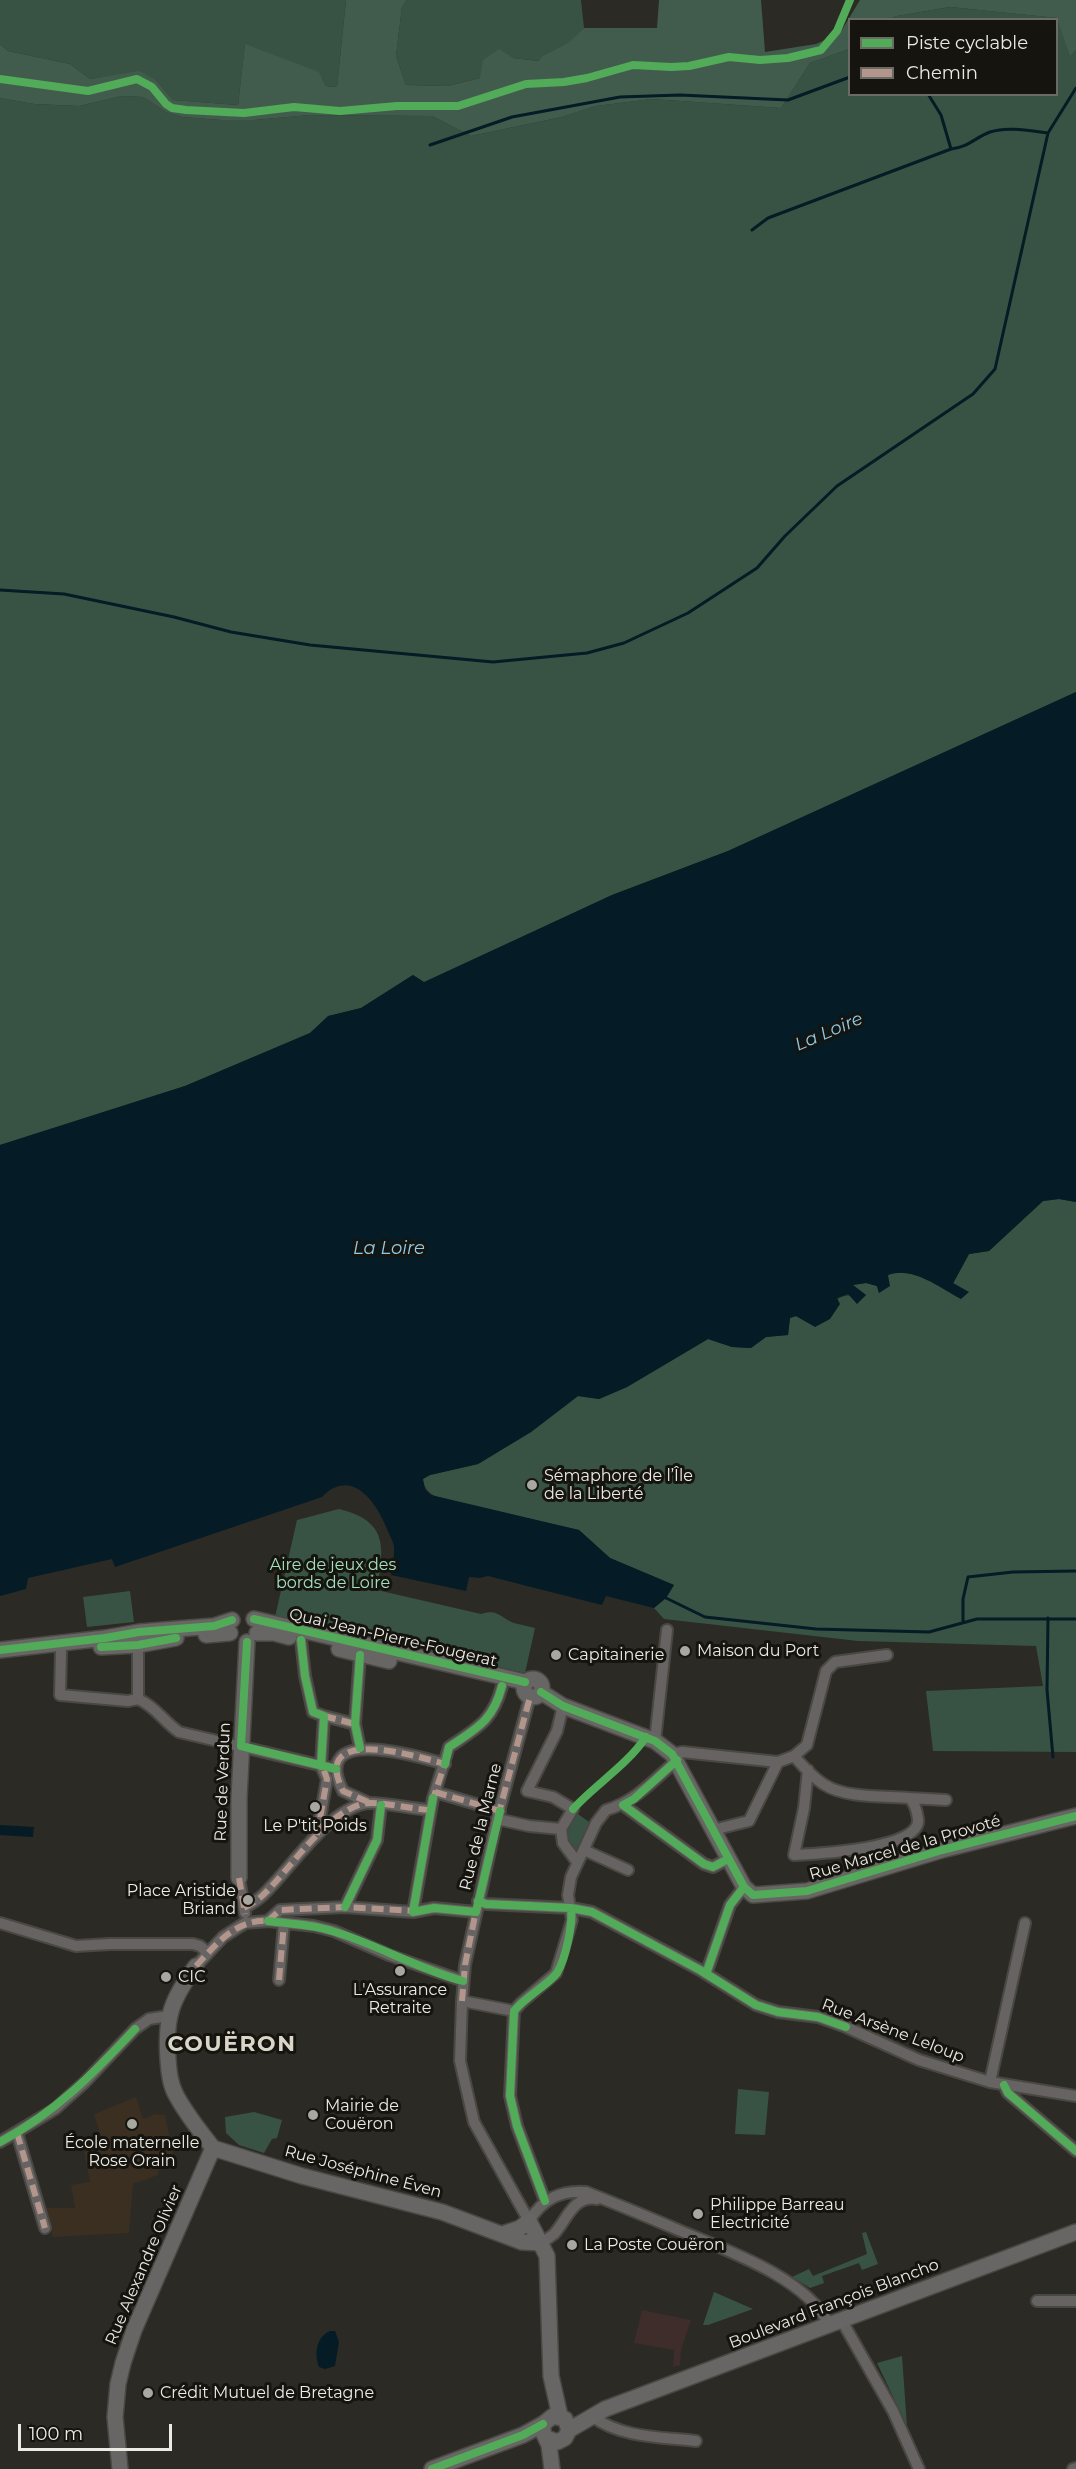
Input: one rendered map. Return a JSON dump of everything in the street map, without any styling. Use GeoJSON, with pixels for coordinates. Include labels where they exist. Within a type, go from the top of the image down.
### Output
{"type":"FeatureCollection","features":[{"type":"Feature","properties":{"kind":"street","name":"Quai Jean-Pierre-Fougerat"},"geometry":{"type":"LineString","coordinates":[[0,1658],[138,1645],[231,1627],[241,1614],[248,1615],[253,1631]]}},
{"type":"Feature","properties":{"kind":"street","name":"Quai Jean-Pierre-Fougerat"},"geometry":{"type":"LineString","coordinates":[[0,1650],[139,1632],[214,1626],[231,1627]]}},
{"type":"Feature","properties":{"kind":"street","name":"Quai Jean-Pierre-Fougerat"},"geometry":{"type":"LineString","coordinates":[[231,1627],[237,1641],[253,1631],[274,1633],[360,1655],[530,1691]]}},
{"type":"Feature","properties":{"kind":"street"},"geometry":{"type":"LineString","coordinates":[[650,1739],[667,1630]]}},
{"type":"Feature","properties":{"kind":"street","name":"Quai Jean-Pierre-Fougerat"},"geometry":{"type":"LineString","coordinates":[[253,1631],[530,1691],[650,1739],[676,1760]]}},
{"type":"Feature","properties":{"kind":"street","name":"Rue de Verdun"},"geometry":{"type":"LineString","coordinates":[[245,1923],[239,1878],[241,1746],[253,1631]]}},
{"type":"Feature","properties":{"kind":"street"},"geometry":{"type":"LineString","coordinates":[[301,1640],[305,1676],[313,1712],[355,1724]]}},
{"type":"Feature","properties":{"kind":"street"},"geometry":{"type":"LineString","coordinates":[[138,1645],[138,1699]]}},
{"type":"Feature","properties":{"kind":"street"},"geometry":{"type":"LineString","coordinates":[[61,1651],[60,1695],[128,1701],[138,1699],[150,1704],[170,1726],[179,1732],[336,1769]]}},
{"type":"Feature","properties":{"kind":"street"},"geometry":{"type":"LineString","coordinates":[[360,1655],[355,1724],[360,1748]]}},
{"type":"Feature","properties":{"kind":"street"},"geometry":{"type":"LineString","coordinates":[[545,2201],[526,2154],[510,2096],[514,2011],[556,1973],[572,1920],[568,1895],[571,1877],[594,1828],[606,1810],[623,1805],[634,1798],[682,1752],[778,1762],[794,1756],[807,1745],[826,1671],[835,1662],[887,1655]]}},
{"type":"Feature","properties":{"kind":"street"},"geometry":{"type":"LineString","coordinates":[[413,1912],[434,1795],[449,1747],[476,1730],[492,1713],[502,1686]]}},
{"type":"Feature","properties":{"kind":"street","name":"Rue de la Marne"},"geometry":{"type":"LineString","coordinates":[[529,2221],[474,2122],[460,2061],[463,1981],[477,1907],[530,1691]]}},
{"type":"Feature","properties":{"kind":"street"},"geometry":{"type":"LineString","coordinates":[[560,1704],[557,1731],[527,1791],[553,1797],[573,1809],[561,1829],[562,1843],[577,1862]]}},
{"type":"Feature","properties":{"kind":"street"},"geometry":{"type":"LineString","coordinates":[[317,1835],[327,1779],[321,1766],[324,1716]]}},
{"type":"Feature","properties":{"kind":"street"},"geometry":{"type":"LineString","coordinates":[[376,1804],[342,1791],[336,1769],[342,1756],[360,1748],[411,1755],[445,1764]]}},
{"type":"Feature","properties":{"kind":"street"},"geometry":{"type":"LineString","coordinates":[[794,1756],[825,1786],[841,1791],[946,1800]]}},
{"type":"Feature","properties":{"kind":"street"},"geometry":{"type":"LineString","coordinates":[[676,1760],[744,1887],[729,1905],[706,1974]]}},
{"type":"Feature","properties":{"kind":"street"},"geometry":{"type":"LineString","coordinates":[[713,1830],[748,1821],[778,1762]]}},
{"type":"Feature","properties":{"kind":"street"},"geometry":{"type":"LineString","coordinates":[[808,1770],[804,1808],[794,1855],[880,1845],[910,1836],[919,1824],[918,1813],[909,1798]]}},
{"type":"Feature","properties":{"kind":"street"},"geometry":{"type":"LineString","coordinates":[[434,1795],[529,1826],[561,1829]]}},
{"type":"Feature","properties":{"kind":"street"},"geometry":{"type":"LineString","coordinates":[[345,1907],[377,1840],[376,1804]]}},
{"type":"Feature","properties":{"kind":"street"},"geometry":{"type":"LineString","coordinates":[[244,1908],[263,1895],[317,1835],[338,1817],[357,1806],[376,1804],[431,1810]]}},
{"type":"Feature","properties":{"kind":"street"},"geometry":{"type":"LineString","coordinates":[[623,1805],[704,1864],[713,1867],[728,1859]]}},
{"type":"Feature","properties":{"kind":"street","name":"Rue Marcel de la Provoté"},"geometry":{"type":"LineString","coordinates":[[744,1887],[749,1893],[758,1896],[807,1891],[942,1850],[1076,1816]]}},
{"type":"Feature","properties":{"kind":"street"},"geometry":{"type":"LineString","coordinates":[[584,1850],[628,1870]]}},
{"type":"Feature","properties":{"kind":"street","name":"Rue Arsène Leloup"},"geometry":{"type":"LineString","coordinates":[[268,1921],[280,1910],[345,1907],[413,1912],[434,1908],[477,1907],[486,1904],[571,1908],[596,1913],[706,1974],[756,2005],[778,2012],[818,2017],[919,2060],[990,2082],[1076,2096]]}},
{"type":"Feature","properties":{"kind":"street"},"geometry":{"type":"LineString","coordinates":[[213,2148],[175,2093],[169,2075],[166,2040],[168,2016],[183,1983],[223,1937],[245,1923],[268,1921],[334,1931],[463,1981]]}},
{"type":"Feature","properties":{"kind":"street"},"geometry":{"type":"LineString","coordinates":[[0,1923],[76,1946],[193,1944],[200,1946],[208,1953]]}},
{"type":"Feature","properties":{"kind":"street"},"geometry":{"type":"LineString","coordinates":[[279,1980],[284,1923]]}},
{"type":"Feature","properties":{"kind":"street"},"geometry":{"type":"LineString","coordinates":[[990,2082],[1025,1923]]}},
{"type":"Feature","properties":{"kind":"street"},"geometry":{"type":"LineString","coordinates":[[462,2001],[514,2011]]}},
{"type":"Feature","properties":{"kind":"street"},"geometry":{"type":"LineString","coordinates":[[0,2142],[55,2109],[86,2082],[135,2029],[148,2019],[168,2016]]}},
{"type":"Feature","properties":{"kind":"street"},"geometry":{"type":"LineString","coordinates":[[1004,2085],[1008,2093],[1076,2151]]}},
{"type":"Feature","properties":{"kind":"street"},"geometry":{"type":"LineString","coordinates":[[17,2133],[45,2228]]}},
{"type":"Feature","properties":{"kind":"street","name":"Rue Joséphine Éven"},"geometry":{"type":"LineString","coordinates":[[213,2148],[302,2176],[442,2212],[522,2242],[542,2243]]}},
{"type":"Feature","properties":{"kind":"street","name":"Rue Alexandre Olivier"},"geometry":{"type":"LineString","coordinates":[[120,2469],[115,2417],[118,2384],[123,2363],[134,2330],[213,2148]]}},
{"type":"Feature","properties":{"kind":"street"},"geometry":{"type":"LineString","coordinates":[[502,2234],[520,2228],[529,2221],[545,2201],[564,2193],[586,2192],[722,2247],[760,2266],[810,2300],[836,2323],[893,2411],[919,2469]]}},
{"type":"Feature","properties":{"kind":"street"},"geometry":{"type":"LineString","coordinates":[[564,2193],[571,2208]]}},
{"type":"Feature","properties":{"kind":"street"},"geometry":{"type":"LineString","coordinates":[[542,2243],[554,2233],[571,2208],[582,2200],[592,2198],[613,2202]]}},
{"type":"Feature","properties":{"kind":"street"},"geometry":{"type":"LineString","coordinates":[[529,2221],[542,2243],[549,2264],[554,2469]]}},
{"type":"Feature","properties":{"kind":"street","name":"Boulevard François Blancho"},"geometry":{"type":"LineString","coordinates":[[432,2469],[523,2435],[554,2428],[599,2413],[1076,2232]]}},
{"type":"Feature","properties":{"kind":"street"},"geometry":{"type":"LineString","coordinates":[[1036,2301],[1076,2301]]}},
{"type":"Feature","properties":{"kind":"street"},"geometry":{"type":"LineString","coordinates":[[599,2413],[606,2427],[628,2433],[696,2441]]}},
{"type":"Feature","properties":{"kind":"street","name":"Boulevard François Blancho"},"geometry":{"type":"LineString","coordinates":[[450,2469],[554,2428]]}},
{"type":"Feature","properties":{"kind":"shaded area"},"geometry":{"type":"Polygon","coordinates":[[[136,2097],[143,2119],[155,2114],[165,2115],[175,2163],[158,2170],[158,2175],[133,2184],[129,2233],[53,2237],[44,2208],[75,2208],[71,2185],[90,2182],[84,2152],[104,2146],[94,2114],[136,2097]]]}},
{"type":"Feature","properties":{"kind":"shaded area"},"geometry":{"type":"Polygon","coordinates":[[[642,2310],[691,2320],[681,2350],[680,2365],[673,2367],[674,2350],[634,2343],[642,2310]]]}},
{"type":"Feature","properties":{"kind":"green space"},"geometry":{"type":"Polygon","coordinates":[[[0,0],[346,0],[337,87],[325,86],[245,45],[238,105],[173,100],[155,79],[139,72],[90,79],[70,64],[8,51],[0,44],[0,0]]]}},
{"type":"Feature","properties":{"kind":"green space"},"geometry":{"type":"Polygon","coordinates":[[[346,0],[407,0],[402,7],[396,56],[406,85],[448,86],[480,78],[483,60],[499,49],[513,58],[539,61],[542,56],[568,43],[584,28],[657,28],[659,0],[761,0],[765,52],[816,44],[840,33],[848,20],[848,49],[810,63],[781,108],[652,99],[596,106],[562,117],[471,136],[432,116],[310,115],[254,120],[221,120],[182,117],[166,112],[143,97],[122,96],[79,106],[34,104],[0,98],[0,44],[8,51],[70,64],[90,79],[139,71],[155,79],[173,100],[238,105],[245,44],[319,72],[325,86],[337,87],[346,0]]]}},
{"type":"Feature","properties":{"kind":"green space"},"geometry":{"type":"Polygon","coordinates":[[[407,0],[581,0],[584,28],[569,43],[542,56],[540,61],[513,58],[480,78],[448,86],[406,85],[396,56],[402,7],[407,0]]]}},
{"type":"Feature","properties":{"kind":"green space"},"geometry":{"type":"Polygon","coordinates":[[[860,0],[1076,0],[1076,50],[1070,57],[1058,18],[950,7],[897,16],[849,18],[860,0]]]}},
{"type":"Feature","properties":{"kind":"green space"},"geometry":{"type":"Polygon","coordinates":[[[950,7],[1058,18],[892,18],[950,7]]]}},
{"type":"Feature","properties":{"kind":"green space"},"geometry":{"type":"Polygon","coordinates":[[[1058,18],[1070,57],[1076,50],[1076,692],[728,851],[612,895],[424,983],[413,975],[361,1008],[329,1016],[310,1033],[185,1086],[0,1145],[0,98],[34,104],[79,106],[122,96],[143,97],[166,112],[182,117],[221,120],[254,120],[310,115],[432,116],[471,136],[562,117],[596,106],[652,99],[781,108],[810,63],[848,49],[848,96],[1058,96],[1058,18]]]}},
{"type":"Feature","properties":{"kind":"green space"},"geometry":{"type":"Polygon","coordinates":[[[1059,1199],[1076,1202],[1076,1752],[933,1751],[926,1691],[1043,1686],[1036,1646],[858,1641],[664,1619],[654,1608],[666,1598],[674,1585],[610,1558],[579,1530],[443,1499],[435,1496],[425,1487],[422,1479],[478,1464],[531,1432],[578,1396],[599,1399],[627,1387],[708,1339],[732,1347],[751,1348],[766,1337],[788,1335],[790,1318],[796,1316],[815,1326],[835,1301],[847,1296],[866,1295],[852,1285],[866,1283],[877,1286],[879,1293],[887,1275],[906,1273],[925,1279],[961,1299],[953,1284],[969,1254],[989,1251],[1043,1201],[1059,1199]]]}},
{"type":"Feature","properties":{"kind":"green space","name":"Aire de jeux des bords de Loire"},"geometry":{"type":"Polygon","coordinates":[[[339,1509],[355,1514],[375,1529],[381,1549],[377,1590],[481,1614],[492,1612],[514,1623],[535,1628],[525,1673],[275,1617],[297,1520],[339,1509]]]}},
{"type":"Feature","properties":{"kind":"green space"},"geometry":{"type":"Polygon","coordinates":[[[130,1591],[134,1622],[87,1627],[83,1597],[130,1591]]]}},
{"type":"Feature","properties":{"kind":"green space"},"geometry":{"type":"Polygon","coordinates":[[[575,1812],[592,1824],[577,1850],[574,1851],[564,1835],[575,1812]]]}},
{"type":"Feature","properties":{"kind":"green space"},"geometry":{"type":"Polygon","coordinates":[[[738,2089],[769,2092],[765,2135],[735,2134],[738,2089]]]}},
{"type":"Feature","properties":{"kind":"green space"},"geometry":{"type":"Polygon","coordinates":[[[254,2112],[282,2120],[277,2138],[272,2139],[264,2153],[239,2145],[226,2133],[225,2117],[254,2112]]]}},
{"type":"Feature","properties":{"kind":"green space"},"geometry":{"type":"Polygon","coordinates":[[[866,2232],[878,2264],[862,2270],[859,2263],[822,2276],[824,2283],[810,2288],[792,2277],[809,2269],[813,2276],[867,2254],[862,2233],[866,2232]]]}},
{"type":"Feature","properties":{"kind":"green space"},"geometry":{"type":"Polygon","coordinates":[[[714,2292],[753,2309],[703,2325],[714,2292]]]}},
{"type":"Feature","properties":{"kind":"green space"},"geometry":{"type":"Polygon","coordinates":[[[902,2356],[907,2426],[877,2363],[902,2356]]]}},
{"type":"Feature","properties":{"kind":"water","name":"La Loire"},"geometry":{"type":"Polygon","coordinates":[[[1076,692],[1076,1202],[1059,1199],[1043,1201],[989,1251],[969,1254],[953,1283],[969,1292],[961,1299],[926,1279],[907,1273],[888,1275],[890,1286],[879,1293],[877,1286],[866,1283],[853,1285],[866,1295],[857,1304],[848,1294],[837,1298],[840,1304],[830,1319],[815,1327],[796,1316],[790,1318],[788,1335],[766,1337],[751,1348],[732,1347],[708,1339],[627,1387],[599,1399],[578,1396],[531,1432],[478,1464],[430,1475],[423,1479],[425,1489],[431,1495],[579,1530],[610,1558],[674,1585],[666,1598],[654,1608],[606,1596],[602,1605],[488,1576],[469,1577],[466,1591],[391,1575],[394,1546],[382,1518],[361,1491],[343,1485],[322,1497],[115,1567],[112,1559],[28,1578],[26,1589],[0,1596],[0,1145],[185,1086],[310,1033],[328,1016],[361,1008],[413,975],[424,982],[612,895],[728,851],[1076,692]]]}},
{"type":"Feature","properties":{"kind":"water"},"geometry":{"type":"Polygon","coordinates":[[[0,1825],[34,1827],[33,1837],[0,1835],[0,1825]]]}},
{"type":"Feature","properties":{"kind":"water"},"geometry":{"type":"Polygon","coordinates":[[[330,2331],[335,2331],[339,2342],[335,2366],[325,2369],[319,2367],[317,2346],[322,2337],[330,2331]]]}},
{"type":"Feature","properties":{"kind":"waterway"},"geometry":{"type":"LineString","coordinates":[[430,145],[512,117],[620,97],[680,95],[788,100],[848,78]]}},
{"type":"Feature","properties":{"kind":"waterway"},"geometry":{"type":"LineString","coordinates":[[0,590],[64,594],[174,617],[231,632],[310,645],[493,662],[587,653],[624,643],[688,613],[757,568],[785,536],[837,486],[973,394],[995,369],[1048,133],[1076,88]]}},
{"type":"Feature","properties":{"kind":"waterway"},"geometry":{"type":"LineString","coordinates":[[929,96],[941,115],[951,149],[962,147],[997,130],[1048,133]]}},
{"type":"Feature","properties":{"kind":"waterway"},"geometry":{"type":"LineString","coordinates":[[752,230],[768,218],[951,149]]}},
{"type":"Feature","properties":{"kind":"waterway"},"geometry":{"type":"LineString","coordinates":[[963,1622],[963,1599],[968,1577],[1013,1572],[1076,1571]]}},
{"type":"Feature","properties":{"kind":"waterway"},"geometry":{"type":"LineString","coordinates":[[666,1598],[705,1617],[816,1629],[929,1632],[977,1619],[1076,1619]]}},
{"type":"Feature","properties":{"kind":"waterway"},"geometry":{"type":"LineString","coordinates":[[1048,1618],[1047,1690],[1053,1757]]}},
{"type":"Feature","properties":{"kind":"marked path"},"geometry":{"type":"LineString","coordinates":[[498,1816],[530,1697]]}},
{"type":"Feature","properties":{"kind":"marked path"},"geometry":{"type":"LineString","coordinates":[[324,1716],[355,1724]]}},
{"type":"Feature","properties":{"kind":"marked path"},"geometry":{"type":"LineString","coordinates":[[368,1802],[343,1791],[336,1770],[341,1757],[353,1751],[371,1749],[412,1755],[445,1764]]}},
{"type":"Feature","properties":{"kind":"marked path"},"geometry":{"type":"LineString","coordinates":[[432,1802],[446,1760]]}},
{"type":"Feature","properties":{"kind":"marked path"},"geometry":{"type":"LineString","coordinates":[[317,1835],[327,1779],[321,1762]]}},
{"type":"Feature","properties":{"kind":"marked path"},"geometry":{"type":"LineString","coordinates":[[435,1792],[500,1811]]}},
{"type":"Feature","properties":{"kind":"marked path"},"geometry":{"type":"LineString","coordinates":[[244,1908],[263,1895],[327,1826],[341,1814],[356,1806],[378,1803],[431,1810]]}},
{"type":"Feature","properties":{"kind":"marked path"},"geometry":{"type":"LineString","coordinates":[[239,1878],[245,1914]]}},
{"type":"Feature","properties":{"kind":"marked path"},"geometry":{"type":"LineString","coordinates":[[462,2001],[465,1965],[477,1906]]}},
{"type":"Feature","properties":{"kind":"marked path"},"geometry":{"type":"LineString","coordinates":[[268,1921],[280,1910],[345,1907],[417,1911]]}},
{"type":"Feature","properties":{"kind":"marked path"},"geometry":{"type":"LineString","coordinates":[[196,1966],[229,1933],[248,1923],[272,1921]]}},
{"type":"Feature","properties":{"kind":"marked path"},"geometry":{"type":"LineString","coordinates":[[279,1980],[284,1923]]}},
{"type":"Feature","properties":{"kind":"marked path"},"geometry":{"type":"LineString","coordinates":[[17,2133],[45,2228]]}},
{"type":"Feature","properties":{"kind":"cycle path"},"geometry":{"type":"LineString","coordinates":[[0,79],[88,91],[137,79],[152,87],[172,108],[186,110],[244,113],[294,107],[340,111],[397,106],[458,106],[526,84],[587,78],[633,65],[689,66],[729,57],[760,60],[788,58],[821,50],[837,31],[850,0]]}},
{"type":"Feature","properties":{"kind":"cycle path"},"geometry":{"type":"LineString","coordinates":[[254,1619],[525,1682]]}},
{"type":"Feature","properties":{"kind":"cycle path"},"geometry":{"type":"LineString","coordinates":[[0,1650],[139,1632],[214,1626],[232,1620]]}},
{"type":"Feature","properties":{"kind":"cycle path"},"geometry":{"type":"LineString","coordinates":[[101,1647],[138,1645],[176,1638]]}},
{"type":"Feature","properties":{"kind":"cycle path"},"geometry":{"type":"LineString","coordinates":[[301,1640],[305,1676],[313,1712],[324,1716],[321,1766]]}},
{"type":"Feature","properties":{"kind":"cycle path"},"geometry":{"type":"LineString","coordinates":[[247,1642],[241,1746],[336,1769]]}},
{"type":"Feature","properties":{"kind":"cycle path"},"geometry":{"type":"LineString","coordinates":[[360,1655],[355,1724],[360,1748]]}},
{"type":"Feature","properties":{"kind":"cycle path"},"geometry":{"type":"LineString","coordinates":[[445,1764],[449,1747],[476,1729],[489,1716],[502,1686]]}},
{"type":"Feature","properties":{"kind":"cycle path"},"geometry":{"type":"LineString","coordinates":[[541,1692],[563,1706],[655,1741],[672,1754],[744,1887],[753,1895],[807,1891],[942,1850],[1076,1816]]}},
{"type":"Feature","properties":{"kind":"cycle path"},"geometry":{"type":"LineString","coordinates":[[573,1809],[630,1757],[646,1737]]}},
{"type":"Feature","properties":{"kind":"cycle path"},"geometry":{"type":"LineString","coordinates":[[677,1760],[634,1799],[623,1805],[704,1864],[713,1867],[728,1859]]}},
{"type":"Feature","properties":{"kind":"cycle path"},"geometry":{"type":"LineString","coordinates":[[433,1798],[413,1912],[434,1908],[476,1912],[500,1811]]}},
{"type":"Feature","properties":{"kind":"cycle path"},"geometry":{"type":"LineString","coordinates":[[345,1907],[377,1840],[381,1805]]}},
{"type":"Feature","properties":{"kind":"cycle path"},"geometry":{"type":"LineString","coordinates":[[706,1974],[730,1905],[744,1887]]}},
{"type":"Feature","properties":{"kind":"cycle path"},"geometry":{"type":"LineString","coordinates":[[478,1901],[486,1904],[571,1908],[592,1912],[700,1970],[756,2005],[778,2012],[818,2017],[846,2027]]}},
{"type":"Feature","properties":{"kind":"cycle path"},"geometry":{"type":"LineString","coordinates":[[545,2201],[517,2126],[510,2096],[514,2011],[557,1973],[568,1941],[571,1908]]}},
{"type":"Feature","properties":{"kind":"cycle path"},"geometry":{"type":"LineString","coordinates":[[268,1921],[332,1931],[429,1970],[463,1981]]}},
{"type":"Feature","properties":{"kind":"cycle path"},"geometry":{"type":"LineString","coordinates":[[0,2142],[39,2118],[73,2091],[135,2029]]}},
{"type":"Feature","properties":{"kind":"cycle path"},"geometry":{"type":"LineString","coordinates":[[1004,2085],[1008,2093],[1076,2151]]}},
{"type":"Feature","properties":{"kind":"cycle path"},"geometry":{"type":"LineString","coordinates":[[432,2469],[523,2435],[543,2424]]}},
{"type":"Feature","properties":{"kind":"place","name":"Sémaphore de l’Île de la Liberté"},"geometry":{"type":"Point","coordinates":[532,1485]}},
{"type":"Feature","properties":{"kind":"place","name":"Maison du Port"},"geometry":{"type":"Point","coordinates":[685,1651]}},
{"type":"Feature","properties":{"kind":"place","name":"Capitainerie"},"geometry":{"type":"Point","coordinates":[556,1655]}},
{"type":"Feature","properties":{"kind":"place","name":"Le P'tit Poids"},"geometry":{"type":"Point","coordinates":[315,1807]}},
{"type":"Feature","properties":{"kind":"place","name":"Place Aristide Briand"},"geometry":{"type":"Point","coordinates":[248,1900]}},
{"type":"Feature","properties":{"kind":"place","name":"L'Assurance Retraite"},"geometry":{"type":"Point","coordinates":[400,1971]}},
{"type":"Feature","properties":{"kind":"place","name":"CIC"},"geometry":{"type":"Point","coordinates":[166,1977]}},
{"type":"Feature","properties":{"kind":"place","name":"Mairie de Couëron"},"geometry":{"type":"Point","coordinates":[313,2115]}},
{"type":"Feature","properties":{"kind":"place","name":"École maternelle Rose Orain"},"geometry":{"type":"Point","coordinates":[132,2124]}},
{"type":"Feature","properties":{"kind":"place","name":"Philippe Barreau Electricité"},"geometry":{"type":"Point","coordinates":[698,2214]}},
{"type":"Feature","properties":{"kind":"place","name":"La Poste Couëron"},"geometry":{"type":"Point","coordinates":[572,2245]}},
{"type":"Feature","properties":{"kind":"place","name":"Crédit Mutuel de Bretagne"},"geometry":{"type":"Point","coordinates":[148,2393]}},
{"type":"Feature","properties":{"kind":"district","name":"COUËRON"},"geometry":{"type":"Point","coordinates":[232,2045]}}]}
